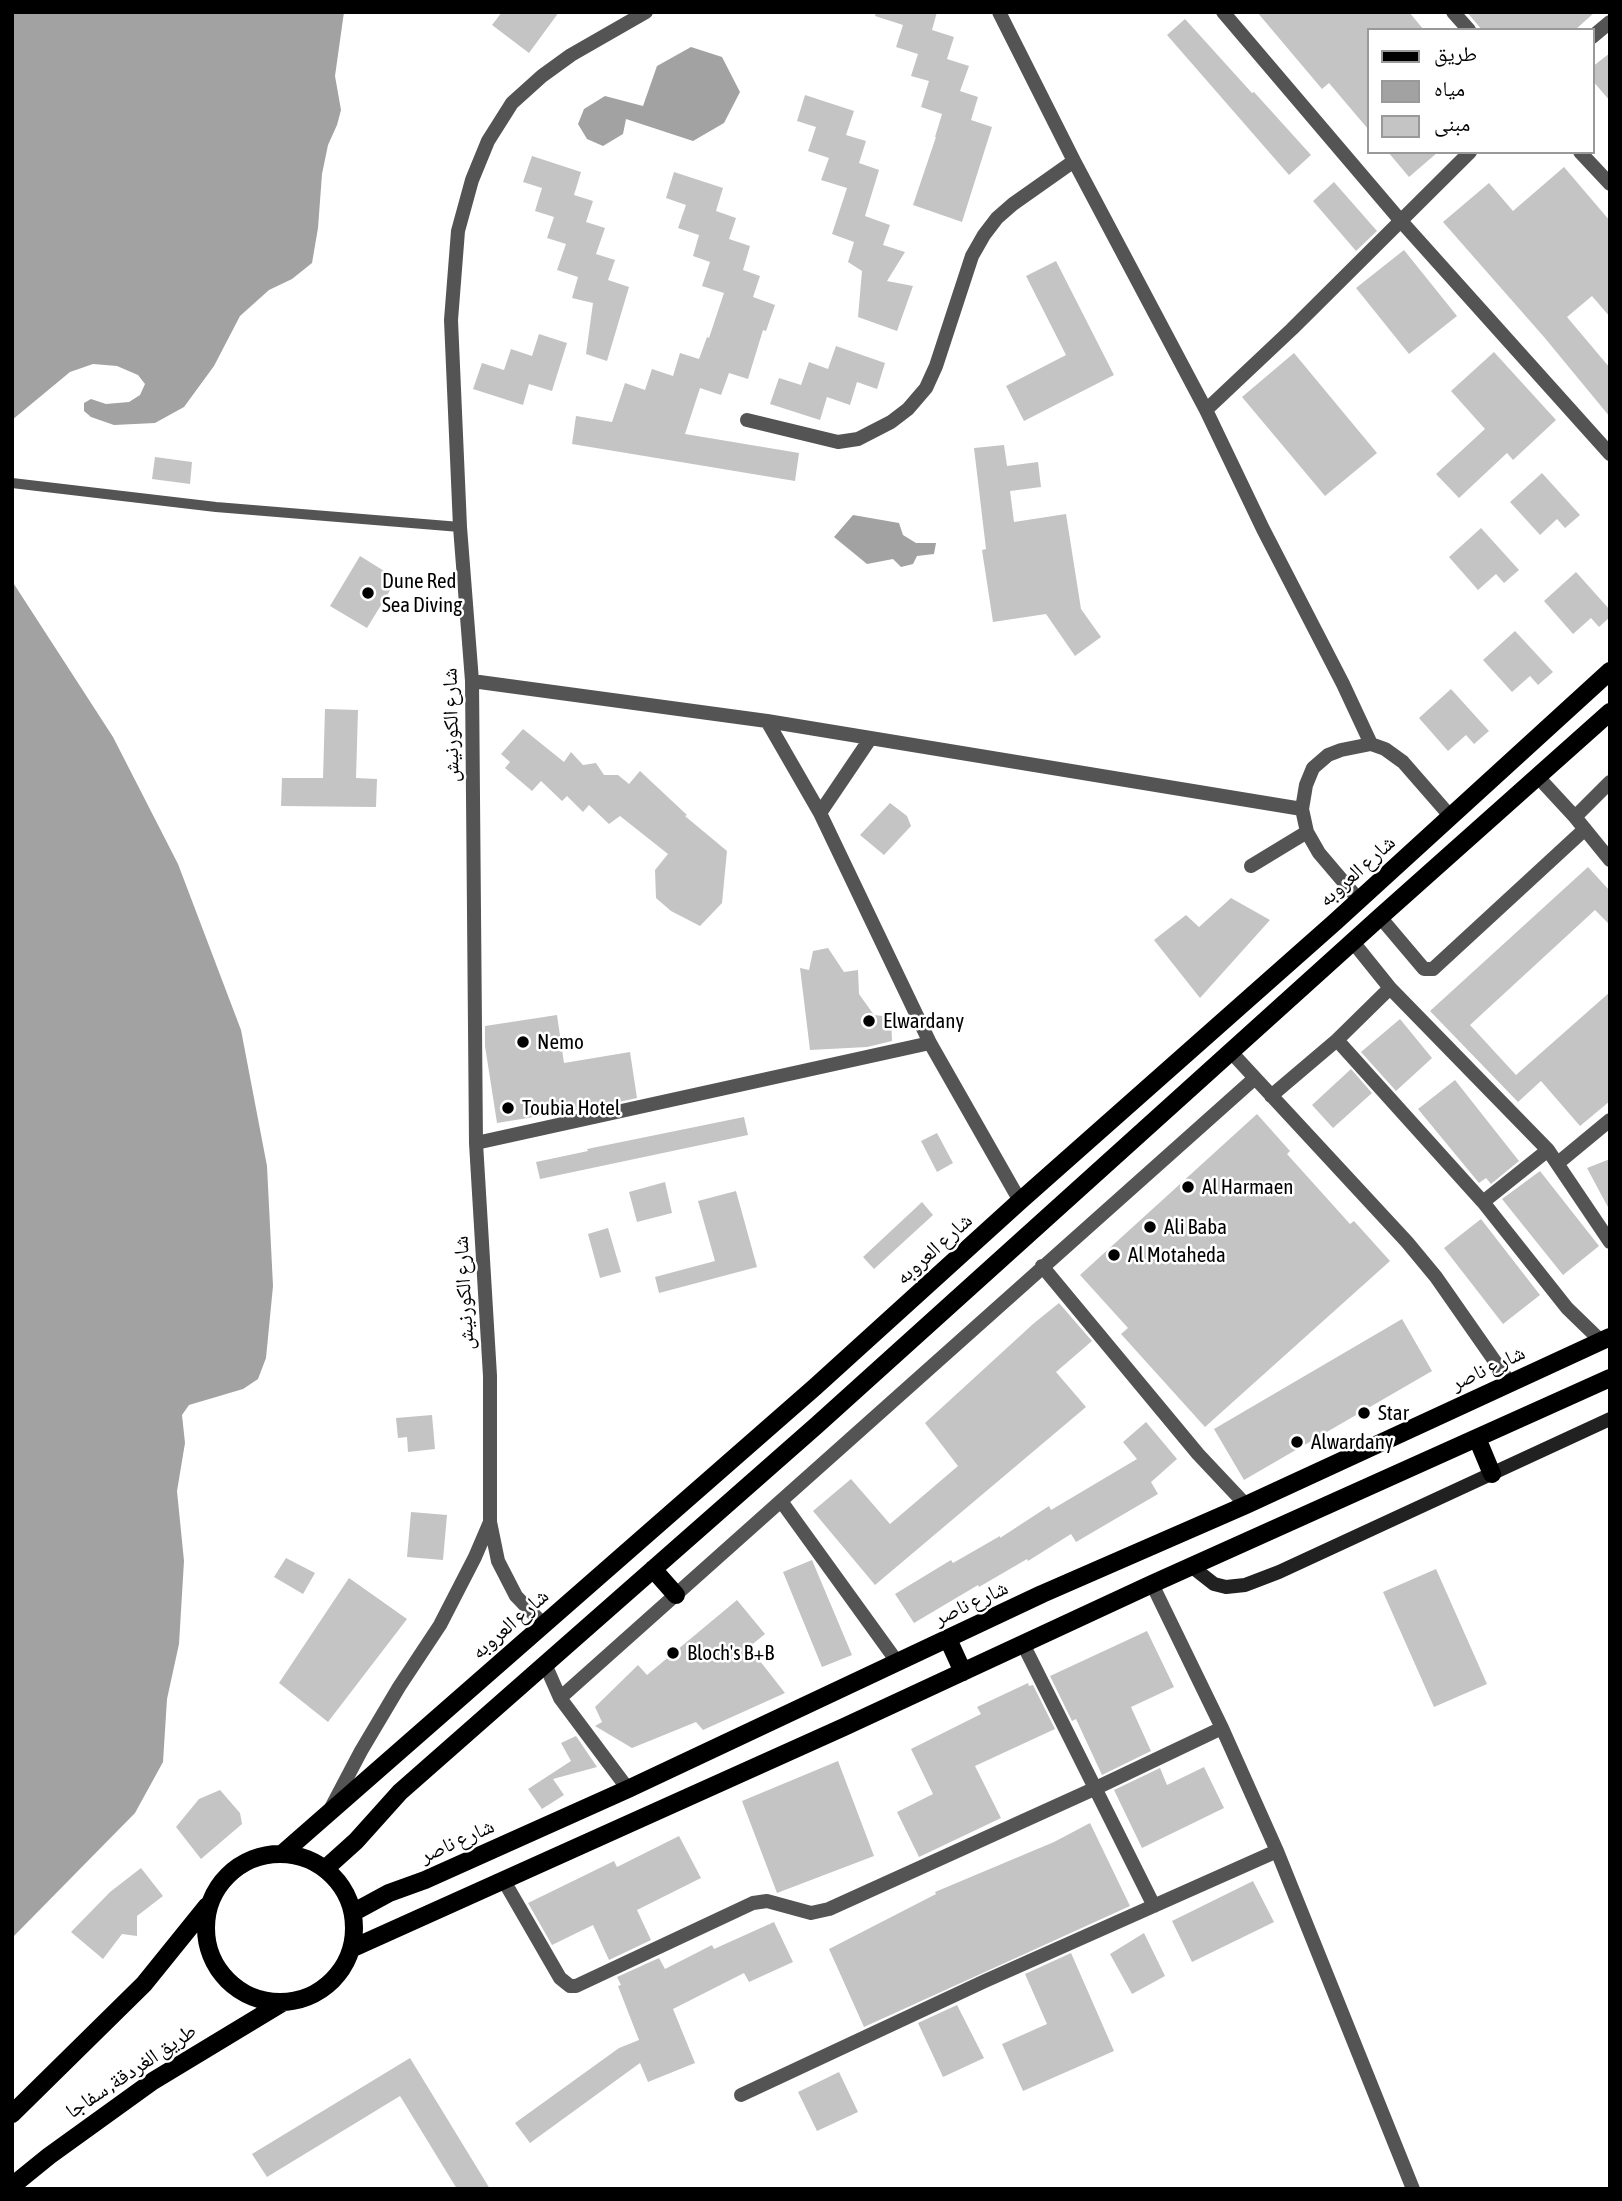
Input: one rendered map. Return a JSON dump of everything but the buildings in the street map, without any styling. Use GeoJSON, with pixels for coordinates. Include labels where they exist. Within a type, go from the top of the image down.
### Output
{"type":"FeatureCollection","features":[{"type":"Feature","properties":{"kind":"main road","name":"شارع العروبه"},"geometry":{"type":"LineString","coordinates":[[283,1853],[871,1337],[1359,901],[1610,671]]}},
{"type":"Feature","properties":{"kind":"main road"},"geometry":{"type":"LineString","coordinates":[[326,1868],[356,1841],[400,1792],[892,1358],[1610,712]]}},
{"type":"Feature","properties":{"kind":"main road"},"geometry":{"type":"LineString","coordinates":[[871,1337],[892,1358]]}},
{"type":"Feature","properties":{"kind":"main road","name":"شارع ناصر"},"geometry":{"type":"LineString","coordinates":[[354,1912],[628,1789],[1042,1594],[1246,1506],[1605,1339]]}},
{"type":"Feature","properties":{"kind":"main road"},"geometry":{"type":"LineString","coordinates":[[353,1948],[1610,1378]]}},
{"type":"Feature","properties":{"kind":"main road"},"geometry":{"type":"LineString","coordinates":[[1477,1438],[1492,1474]]}},
{"type":"Feature","properties":{"kind":"main road"},"geometry":{"type":"LineString","coordinates":[[653,1569],[676,1595]]}},
{"type":"Feature","properties":{"kind":"main road"},"geometry":{"type":"LineString","coordinates":[[948,1639],[962,1672]]}},
{"type":"Feature","properties":{"kind":"main road"},"geometry":{"type":"LineString","coordinates":[[283,1853],[305,1857],[326,1868],[345,1890],[354,1912],[353,1948],[343,1970],[327,1987],[306,1998],[282,2003],[258,2000],[237,1989],[220,1972],[209,1950],[205,1927],[210,1903],[221,1882],[238,1866],[260,1856],[283,1853]]}},
{"type":"Feature","properties":{"kind":"main road","name":"طريق الغردقة, سفاجا"},"geometry":{"type":"LineString","coordinates":[[12,2114],[144,1984],[210,1903]]}},
{"type":"Feature","properties":{"kind":"main road","name":"طريق الغردقة, سفاجا"},"geometry":{"type":"LineString","coordinates":[[12,2186],[153,2081],[282,2003]]}},
{"type":"Feature","properties":{"kind":"street","name":"شارع الكورنيش"},"geometry":{"type":"LineString","coordinates":[[544,1625],[516,1596],[498,1561],[490,1522],[490,1376],[477,1143],[472,681],[460,527],[451,320],[458,231],[472,180],[488,141],[512,103],[571,55],[646,12]]}},
{"type":"Feature","properties":{"kind":"street"},"geometry":{"type":"LineString","coordinates":[[999,12],[1074,161],[1206,410],[1371,744]]}},
{"type":"Feature","properties":{"kind":"street"},"geometry":{"type":"LineString","coordinates":[[1223,12],[1400,220],[1608,450]]}},
{"type":"Feature","properties":{"kind":"street"},"geometry":{"type":"LineString","coordinates":[[1453,12],[1467,28]]}},
{"type":"Feature","properties":{"kind":"street"},"geometry":{"type":"LineString","coordinates":[[1594,35],[1610,22]]}},
{"type":"Feature","properties":{"kind":"street"},"geometry":{"type":"LineString","coordinates":[[1206,410],[1292,329],[1468,154]]}},
{"type":"Feature","properties":{"kind":"street"},"geometry":{"type":"LineString","coordinates":[[1582,154],[1610,184]]}},
{"type":"Feature","properties":{"kind":"street"},"geometry":{"type":"LineString","coordinates":[[747,420],[838,442],[858,439],[891,422],[908,409],[926,388],[936,366],[972,256],[984,235],[997,218],[1013,204],[1074,161]]}},
{"type":"Feature","properties":{"kind":"street"},"geometry":{"type":"LineString","coordinates":[[472,681],[767,721],[1303,809]]}},
{"type":"Feature","properties":{"kind":"street"},"geometry":{"type":"LineString","coordinates":[[767,721],[820,813],[930,1043],[1020,1202]]}},
{"type":"Feature","properties":{"kind":"street"},"geometry":{"type":"LineString","coordinates":[[820,813],[870,739]]}},
{"type":"Feature","properties":{"kind":"street"},"geometry":{"type":"LineString","coordinates":[[1359,901],[1319,853],[1307,832],[1303,809],[1306,785],[1313,768],[1328,755],[1371,744],[1385,749],[1404,762],[1451,817]]}},
{"type":"Feature","properties":{"kind":"street"},"geometry":{"type":"LineString","coordinates":[[1538,777],[1610,860]]}},
{"type":"Feature","properties":{"kind":"street"},"geometry":{"type":"LineString","coordinates":[[1380,917],[1424,969],[1433,969],[1580,823],[1610,782]]}},
{"type":"Feature","properties":{"kind":"street"},"geometry":{"type":"LineString","coordinates":[[1251,866],[1307,832]]}},
{"type":"Feature","properties":{"kind":"street"},"geometry":{"type":"LineString","coordinates":[[1353,942],[1390,988],[1548,1150],[1610,1242]]}},
{"type":"Feature","properties":{"kind":"street"},"geometry":{"type":"LineString","coordinates":[[1271,1096],[1336,1040],[1390,988]]}},
{"type":"Feature","properties":{"kind":"street"},"geometry":{"type":"LineString","coordinates":[[1336,1040],[1483,1202],[1567,1308],[1605,1339]]}},
{"type":"Feature","properties":{"kind":"street"},"geometry":{"type":"LineString","coordinates":[[477,1143],[930,1043]]}},
{"type":"Feature","properties":{"kind":"street"},"geometry":{"type":"LineString","coordinates":[[1231,1052],[1407,1242],[1436,1277],[1510,1383]]}},
{"type":"Feature","properties":{"kind":"street"},"geometry":{"type":"LineString","coordinates":[[560,1698],[1255,1077]]}},
{"type":"Feature","properties":{"kind":"street"},"geometry":{"type":"LineString","coordinates":[[1558,1163],[1610,1120]]}},
{"type":"Feature","properties":{"kind":"street"},"geometry":{"type":"LineString","coordinates":[[1483,1202],[1548,1150]]}},
{"type":"Feature","properties":{"kind":"street"},"geometry":{"type":"LineString","coordinates":[[1042,1266],[1198,1454],[1246,1506]]}},
{"type":"Feature","properties":{"kind":"street"},"geometry":{"type":"LineString","coordinates":[[1191,1566],[1214,1584],[1226,1587],[1245,1585],[1279,1572],[1610,1419]]}},
{"type":"Feature","properties":{"kind":"street"},"geometry":{"type":"LineString","coordinates":[[781,1501],[898,1663]]}},
{"type":"Feature","properties":{"kind":"street","name":"شارع الكورنيش"},"geometry":{"type":"LineString","coordinates":[[327,1816],[386,1708],[440,1625],[490,1522]]}},
{"type":"Feature","properties":{"kind":"street"},"geometry":{"type":"LineString","coordinates":[[1152,1584],[1222,1728],[1277,1852],[1413,2189]]}},
{"type":"Feature","properties":{"kind":"street"},"geometry":{"type":"LineString","coordinates":[[1023,1644],[1154,1906]]}},
{"type":"Feature","properties":{"kind":"street"},"geometry":{"type":"LineString","coordinates":[[545,1664],[560,1698],[628,1789]]}},
{"type":"Feature","properties":{"kind":"street"},"geometry":{"type":"LineString","coordinates":[[504,1881],[560,1978],[570,1986],[576,1986],[753,1903],[767,1901],[811,1913],[828,1909],[1222,1728]]}},
{"type":"Feature","properties":{"kind":"street"},"geometry":{"type":"LineString","coordinates":[[741,2095],[985,1981],[1277,1852]]}},
{"type":"Feature","properties":{"kind":"lane"},"geometry":{"type":"LineString","coordinates":[[12,483],[216,507],[460,527]]}},
{"type":"Feature","properties":{"kind":"water"},"geometry":{"type":"Polygon","coordinates":[[[12,12],[344,12],[335,76],[341,110],[328,145],[322,174],[312,263],[292,279],[269,290],[240,316],[214,366],[184,407],[155,423],[114,425],[91,417],[84,411],[84,403],[91,399],[106,404],[129,402],[140,395],[145,384],[138,375],[117,366],[93,364],[70,372],[12,420],[12,12]]]}},
{"type":"Feature","properties":{"kind":"water"},"geometry":{"type":"Polygon","coordinates":[[[691,47],[722,57],[740,92],[724,123],[693,141],[626,119],[623,134],[603,146],[587,139],[578,124],[584,109],[605,96],[643,106],[657,66],[691,47]]]}},
{"type":"Feature","properties":{"kind":"water"},"geometry":{"type":"Polygon","coordinates":[[[853,515],[899,523],[903,535],[916,543],[936,543],[934,554],[917,556],[913,564],[901,567],[893,559],[867,564],[834,537],[853,515]]]}},
{"type":"Feature","properties":{"kind":"water"},"geometry":{"type":"Polygon","coordinates":[[[12,581],[113,737],[178,864],[241,1030],[267,1166],[273,1286],[266,1358],[258,1379],[243,1389],[189,1405],[182,1415],[185,1443],[177,1491],[184,1561],[179,1644],[167,1699],[163,1762],[135,1813],[12,1938],[12,581]]]}},
{"type":"Feature","properties":{"kind":"place","name":"Dune Red Sea Diving"},"geometry":{"type":"Point","coordinates":[368,593]}},
{"type":"Feature","properties":{"kind":"place","name":"Elwardany"},"geometry":{"type":"Point","coordinates":[869,1021]}},
{"type":"Feature","properties":{"kind":"place","name":"Nemo"},"geometry":{"type":"Point","coordinates":[523,1042]}},
{"type":"Feature","properties":{"kind":"place","name":"Toubia Hotel"},"geometry":{"type":"Point","coordinates":[508,1108]}},
{"type":"Feature","properties":{"kind":"place","name":"Al Harmaen"},"geometry":{"type":"Point","coordinates":[1188,1187]}},
{"type":"Feature","properties":{"kind":"place","name":"Ali Baba"},"geometry":{"type":"Point","coordinates":[1150,1227]}},
{"type":"Feature","properties":{"kind":"place","name":"Al Motaheda"},"geometry":{"type":"Point","coordinates":[1114,1255]}},
{"type":"Feature","properties":{"kind":"place","name":"Star"},"geometry":{"type":"Point","coordinates":[1364,1413]}},
{"type":"Feature","properties":{"kind":"place","name":"Alwardany"},"geometry":{"type":"Point","coordinates":[1297,1442]}},
{"type":"Feature","properties":{"kind":"place","name":"Bloch's B+B"},"geometry":{"type":"Point","coordinates":[673,1653]}}]}
